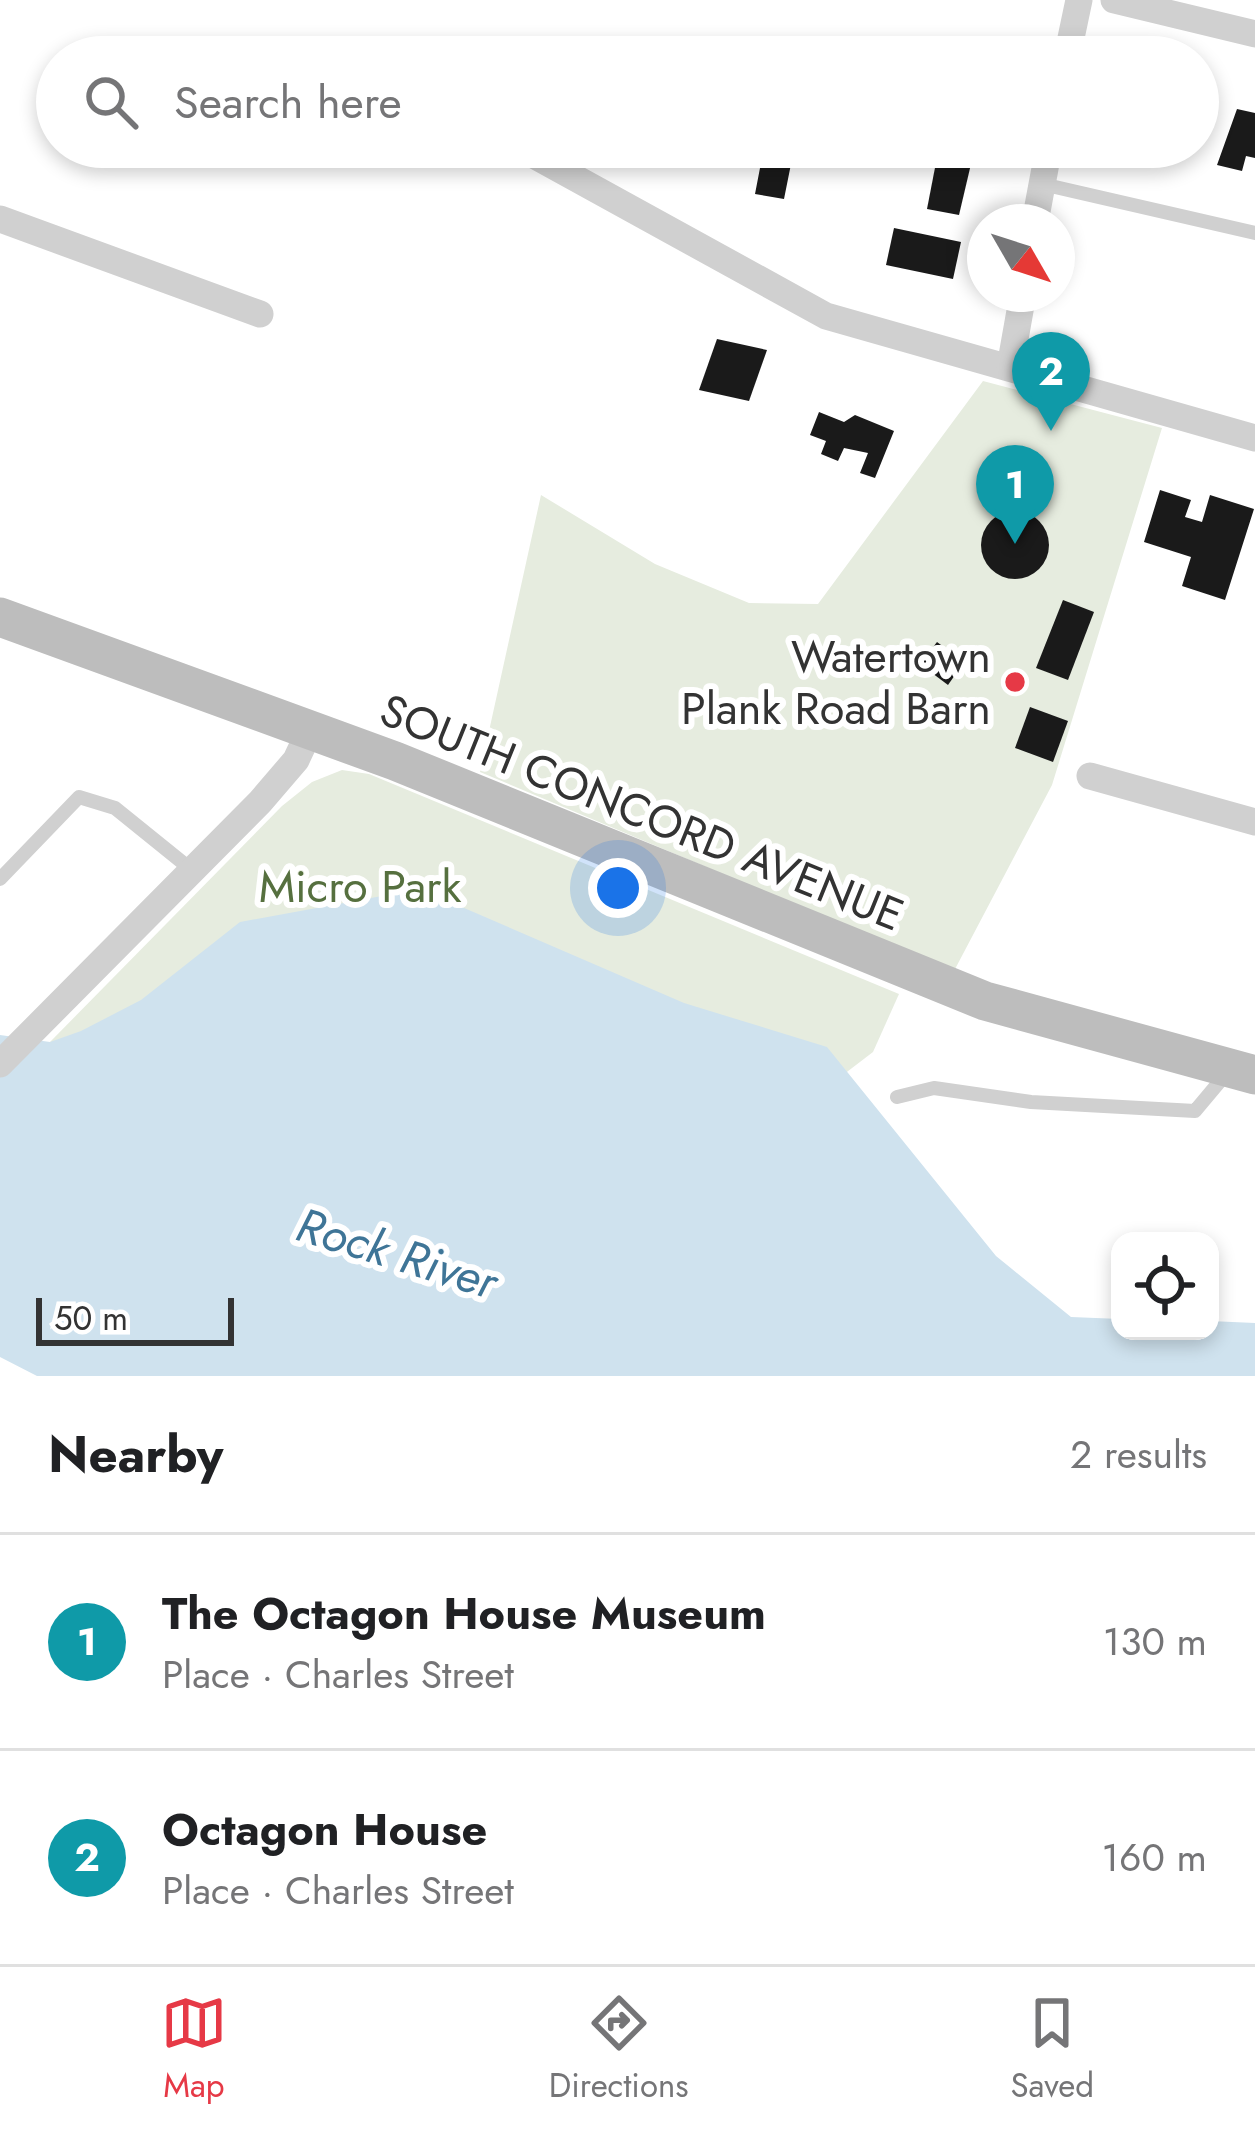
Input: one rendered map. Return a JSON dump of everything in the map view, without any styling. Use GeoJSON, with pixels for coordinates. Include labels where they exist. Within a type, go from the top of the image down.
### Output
{"type":"FeatureCollection","features":[{"type":"Feature","properties":{"kind":"street"},"geometry":{"type":"LineString","coordinates":[[1071,36],[1079,0]]}},
{"type":"Feature","properties":{"kind":"street"},"geometry":{"type":"LineString","coordinates":[[1114,0],[1255,34]]}},
{"type":"Feature","properties":{"kind":"street"},"geometry":{"type":"LineString","coordinates":[[556,168],[826,316],[1255,438]]}},
{"type":"Feature","properties":{"kind":"street"},"geometry":{"type":"LineString","coordinates":[[1038,204],[1045,168]]}},
{"type":"Feature","properties":{"kind":"street"},"geometry":{"type":"LineString","coordinates":[[0,219],[260,314]]}},
{"type":"Feature","properties":{"kind":"street"},"geometry":{"type":"LineString","coordinates":[[1010,367],[1020,312]]}},
{"type":"Feature","properties":{"kind":"street","name":"SOUTH CONCORD AVENUE"},"geometry":{"type":"LineString","coordinates":[[0,617],[310,730],[913,975],[1058,1024],[1242,1072]]}},
{"type":"Feature","properties":{"kind":"street"},"geometry":{"type":"LineString","coordinates":[[0,1064],[193,872],[296,760],[310,730]]}},
{"type":"Feature","properties":{"kind":"street"},"geometry":{"type":"LineString","coordinates":[[1090,776],[1255,822]]}},
{"type":"Feature","properties":{"kind":"lane"},"geometry":{"type":"LineString","coordinates":[[1042,184],[1255,233]]}},
{"type":"Feature","properties":{"kind":"lane"},"geometry":{"type":"LineString","coordinates":[[0,879],[79,797],[115,808],[193,872]]}},
{"type":"Feature","properties":{"kind":"lane"},"geometry":{"type":"LineString","coordinates":[[897,1097],[934,1088],[1031,1102],[1195,1111],[1242,1072]]}},
{"type":"Feature","properties":{"kind":"green space","name":"Micro Park"},"geometry":{"type":"Polygon","coordinates":[[[983,381],[1162,428],[1052,785],[954,971],[480,772],[541,495],[655,564],[749,603],[818,604],[983,381]]]}},
{"type":"Feature","properties":{"kind":"green space","name":"Micro Park"},"geometry":{"type":"Polygon","coordinates":[[[342,770],[369,774],[899,994],[873,1052],[822,1091],[50,1042],[282,806],[312,782],[342,770]]]}},
{"type":"Feature","properties":{"kind":"water","name":"Rock River"},"geometry":{"type":"Polygon","coordinates":[[[420,889],[684,1003],[827,1047],[996,1256],[1071,1317],[1111,1319],[1111,1340],[1219,1340],[1219,1321],[1255,1323],[1255,1376],[37,1376],[0,1357],[0,1035],[50,1042],[81,1031],[141,1000],[240,922],[420,889]]]}},
{"type":"Feature","properties":{"kind":"building"},"geometry":{"type":"Polygon","coordinates":[[[1237,109],[1255,113],[1255,158],[1246,156],[1242,171],[1219,165],[1237,109]]]}},
{"type":"Feature","properties":{"kind":"building"},"geometry":{"type":"Polygon","coordinates":[[[760,168],[790,168],[784,199],[755,194],[760,168]]]}},
{"type":"Feature","properties":{"kind":"building"},"geometry":{"type":"Polygon","coordinates":[[[935,168],[970,168],[959,215],[927,209],[935,168]]]}},
{"type":"Feature","properties":{"kind":"building"},"geometry":{"type":"Polygon","coordinates":[[[894,228],[961,242],[953,279],[886,265],[894,228]]]}},
{"type":"Feature","properties":{"kind":"building"},"geometry":{"type":"Polygon","coordinates":[[[717,339],[767,350],[749,401],[699,390],[717,339]]]}},
{"type":"Feature","properties":{"kind":"building"},"geometry":{"type":"Polygon","coordinates":[[[819,412],[844,422],[855,415],[894,431],[875,478],[860,473],[868,453],[844,448],[838,461],[821,454],[826,441],[810,435],[819,412]]]}},
{"type":"Feature","properties":{"kind":"building"},"geometry":{"type":"Polygon","coordinates":[[[1160,490],[1191,500],[1185,517],[1202,522],[1210,495],[1254,509],[1225,600],[1182,586],[1191,557],[1144,542],[1160,490]]]}},
{"type":"Feature","properties":{"kind":"building"},"geometry":{"type":"Polygon","coordinates":[[[1015,511],[1039,521],[1049,545],[1039,569],[1015,579],[991,569],[981,545],[991,521],[1015,511]]]}},
{"type":"Feature","properties":{"kind":"building"},"geometry":{"type":"Polygon","coordinates":[[[1063,600],[1094,612],[1068,680],[1036,668],[1063,600]]]}},
{"type":"Feature","properties":{"kind":"building"},"geometry":{"type":"Polygon","coordinates":[[[937,642],[964,662],[948,685],[920,664],[937,642]]]}},
{"type":"Feature","properties":{"kind":"building"},"geometry":{"type":"Polygon","coordinates":[[[1030,707],[1068,721],[1053,762],[1015,748],[1030,707]]]}},
{"type":"Feature","properties":{"kind":"place","name":"Octagon House"},"geometry":{"type":"Point","coordinates":[1051,431]}},
{"type":"Feature","properties":{"kind":"place","name":"The Octagon House Museum"},"geometry":{"type":"Point","coordinates":[1015,544]}},
{"type":"Feature","properties":{"kind":"place","name":"Watertown Plank Road Barn"},"geometry":{"type":"Point","coordinates":[1015,682]}}]}
